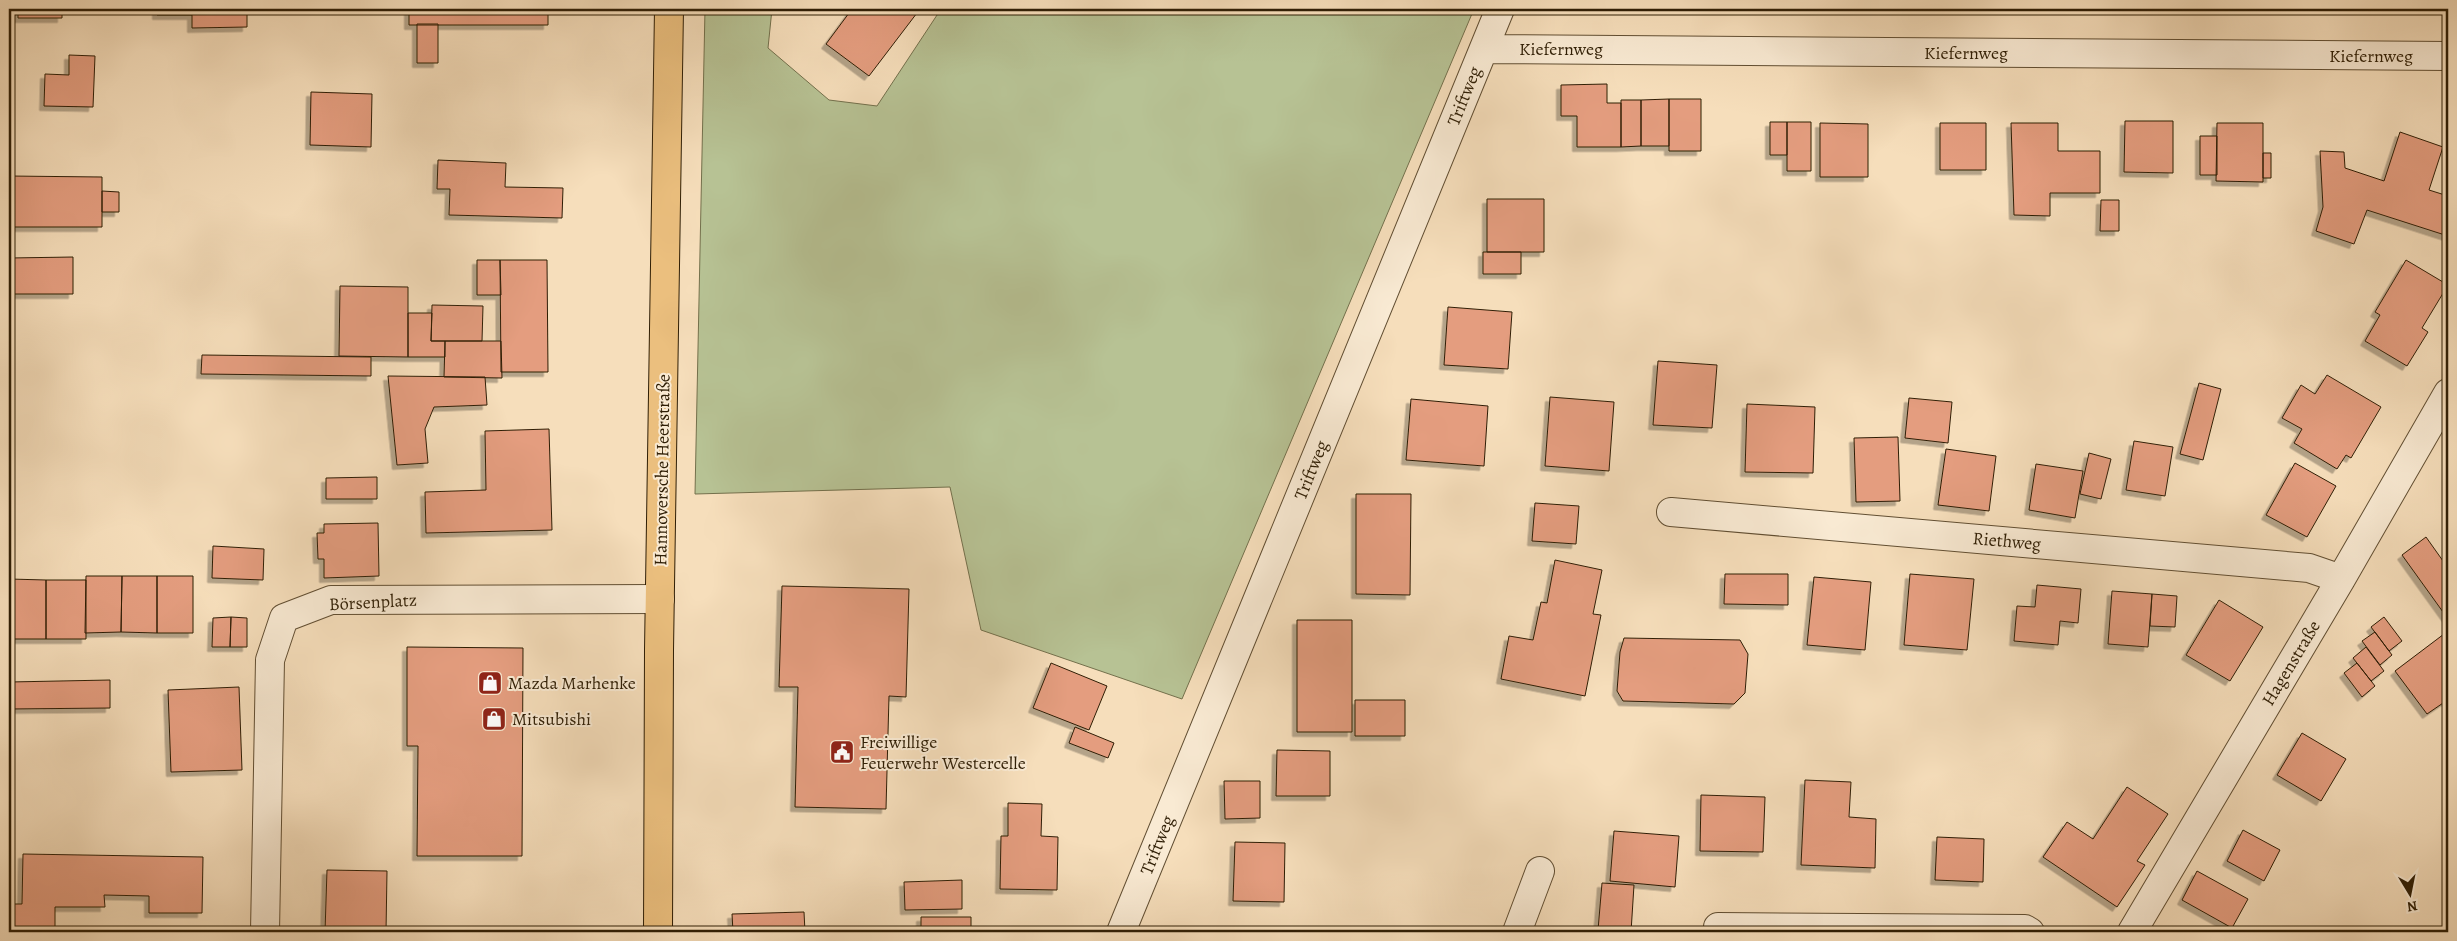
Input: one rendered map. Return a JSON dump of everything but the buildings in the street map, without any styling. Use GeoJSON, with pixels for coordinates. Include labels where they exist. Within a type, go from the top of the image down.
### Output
{"type":"FeatureCollection","features":[{"type":"Feature","properties":{"kind":"main road","name":"Hannoversche Heerstraße"},"geometry":{"type":"LineString","coordinates":[[658,932],[660,599],[670,9]]}},
{"type":"Feature","properties":{"kind":"street","name":"Triftweg"},"geometry":{"type":"LineString","coordinates":[[1121,932],[1500,9]]}},
{"type":"Feature","properties":{"kind":"street","name":"Kiefernweg"},"geometry":{"type":"LineString","coordinates":[[1484,49],[2448,56]]}},
{"type":"Feature","properties":{"kind":"street","name":"Hagenstraße"},"geometry":{"type":"LineString","coordinates":[[2132,932],[2341,579],[2448,393]]}},
{"type":"Feature","properties":{"kind":"street","name":"Riethweg"},"geometry":{"type":"LineString","coordinates":[[1671,512],[2309,568],[2341,579]]}},
{"type":"Feature","properties":{"kind":"street","name":"Börsenplatz"},"geometry":{"type":"LineString","coordinates":[[265,932],[270,660],[284,618],[331,600],[660,599]]}},
{"type":"Feature","properties":{"kind":"street"},"geometry":{"type":"LineString","coordinates":[[1517,932],[1540,871]]}},
{"type":"Feature","properties":{"kind":"street"},"geometry":{"type":"LineString","coordinates":[[1718,926],[2024,929],[2030,932]]}},
{"type":"Feature","properties":{"kind":"green space"},"geometry":{"type":"Polygon","coordinates":[[[705,9],[772,9],[768,48],[829,100],[877,106],[941,9],[1474,9],[1182,699],[981,630],[950,487],[695,494],[705,9]]]}},
{"type":"Feature","properties":{"kind":"place","name":"Mazda Marhenke"},"geometry":{"type":"Point","coordinates":[490,683]}},
{"type":"Feature","properties":{"kind":"place","name":"Mitsubishi"},"geometry":{"type":"Point","coordinates":[494,719]}},
{"type":"Feature","properties":{"kind":"place","name":"Freiwillige Feuerwehr Westercelle"},"geometry":{"type":"Point","coordinates":[842,752]}}]}
